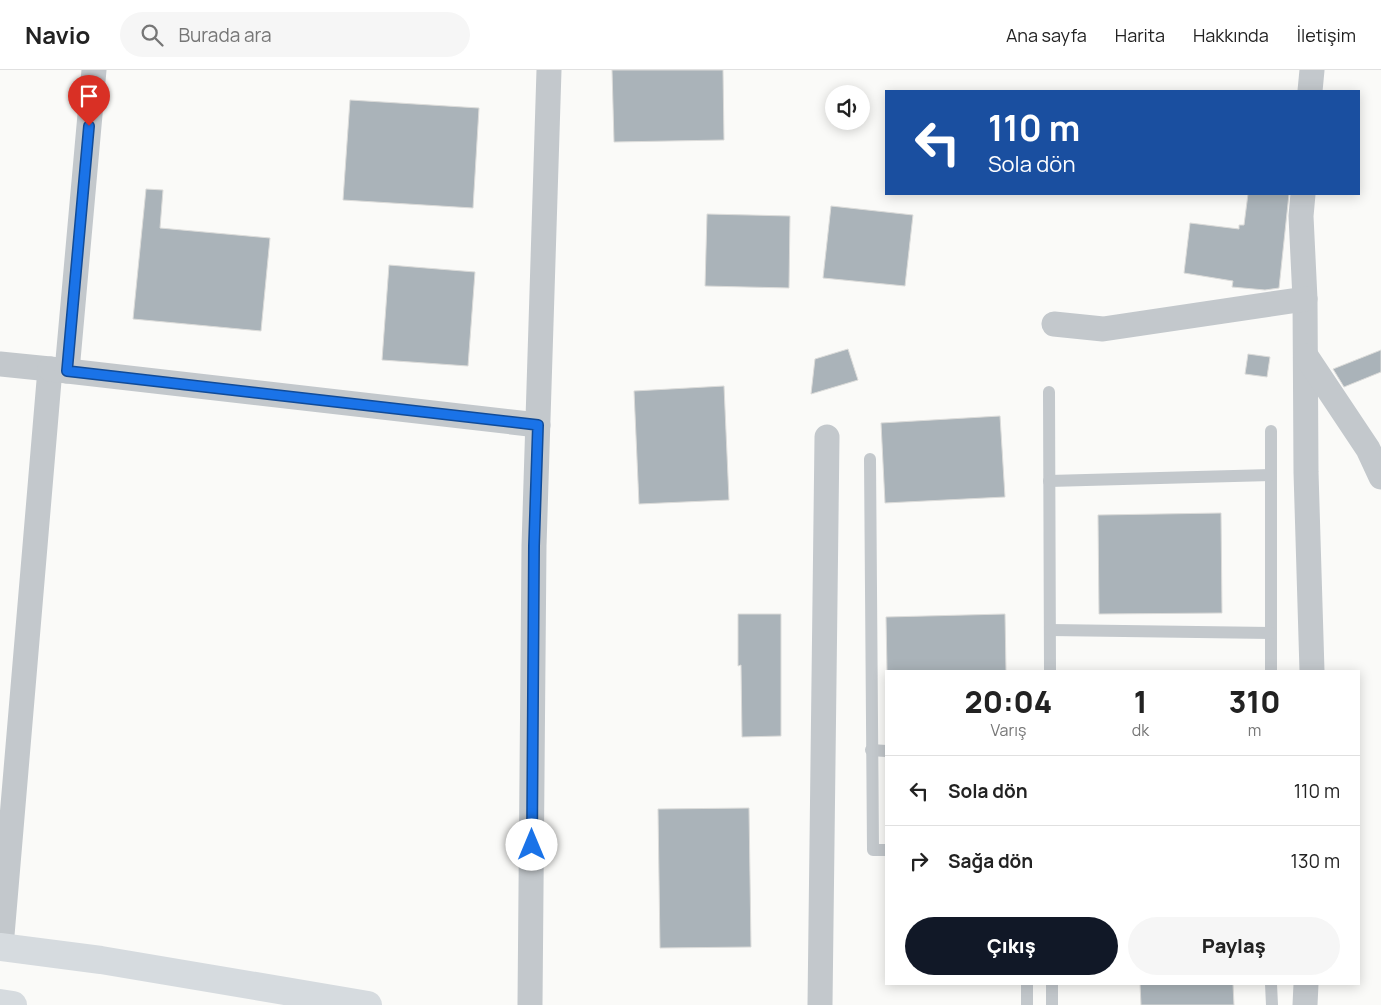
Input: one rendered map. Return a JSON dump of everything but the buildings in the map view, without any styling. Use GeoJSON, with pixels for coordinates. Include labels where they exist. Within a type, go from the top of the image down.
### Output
{"type":"FeatureCollection","features":[{"type":"Feature","properties":{"kind":"main road"},"geometry":{"type":"LineString","coordinates":[[0,947],[102,960],[368,1005]]}},
{"type":"Feature","properties":{"kind":"main road"},"geometry":{"type":"LineString","coordinates":[[0,1003],[13,1005]]}},
{"type":"Feature","properties":{"kind":"street"},"geometry":{"type":"LineString","coordinates":[[0,947],[59,370],[94,70]]}},
{"type":"Feature","properties":{"kind":"street"},"geometry":{"type":"LineString","coordinates":[[530,1005],[534,546],[549,70]]}},
{"type":"Feature","properties":{"kind":"street"},"geometry":{"type":"LineString","coordinates":[[1310,90],[1312,70]]}},
{"type":"Feature","properties":{"kind":"street"},"geometry":{"type":"LineString","coordinates":[[1303,195],[1301,216],[1306,299],[1306,472],[1313,647],[1312,670]]}},
{"type":"Feature","properties":{"kind":"street"},"geometry":{"type":"LineString","coordinates":[[1054,324],[1103,329],[1306,299]]}},
{"type":"Feature","properties":{"kind":"street"},"geometry":{"type":"LineString","coordinates":[[1306,356],[1368,449],[1381,477]]}},
{"type":"Feature","properties":{"kind":"street"},"geometry":{"type":"LineString","coordinates":[[0,364],[538,425]]}},
{"type":"Feature","properties":{"kind":"street"},"geometry":{"type":"LineString","coordinates":[[820,1005],[827,437]]}},
{"type":"Feature","properties":{"kind":"street"},"geometry":{"type":"LineString","coordinates":[[1305,1005],[1306,985]]}},
{"type":"Feature","properties":{"kind":"lane"},"geometry":{"type":"LineString","coordinates":[[1049,392],[1050,670]]}},
{"type":"Feature","properties":{"kind":"lane"},"geometry":{"type":"LineString","coordinates":[[1271,431],[1271,670]]}},
{"type":"Feature","properties":{"kind":"lane"},"geometry":{"type":"LineString","coordinates":[[870,459],[873,850],[885,850]]}},
{"type":"Feature","properties":{"kind":"lane"},"geometry":{"type":"LineString","coordinates":[[1049,481],[1271,475]]}},
{"type":"Feature","properties":{"kind":"lane"},"geometry":{"type":"LineString","coordinates":[[1050,630],[1271,633]]}},
{"type":"Feature","properties":{"kind":"lane"},"geometry":{"type":"LineString","coordinates":[[871,750],[885,751]]}},
{"type":"Feature","properties":{"kind":"lane"},"geometry":{"type":"LineString","coordinates":[[1027,985],[1027,1005]]}},
{"type":"Feature","properties":{"kind":"lane"},"geometry":{"type":"LineString","coordinates":[[1052,985],[1052,1005]]}},
{"type":"Feature","properties":{"kind":"lane"},"geometry":{"type":"LineString","coordinates":[[1272,985],[1272,1005]]}},
{"type":"Feature","properties":{"kind":"route"},"geometry":{"type":"LineString","coordinates":[[89,126],[67,371],[538,425],[534,546],[532,845]]}}]}
